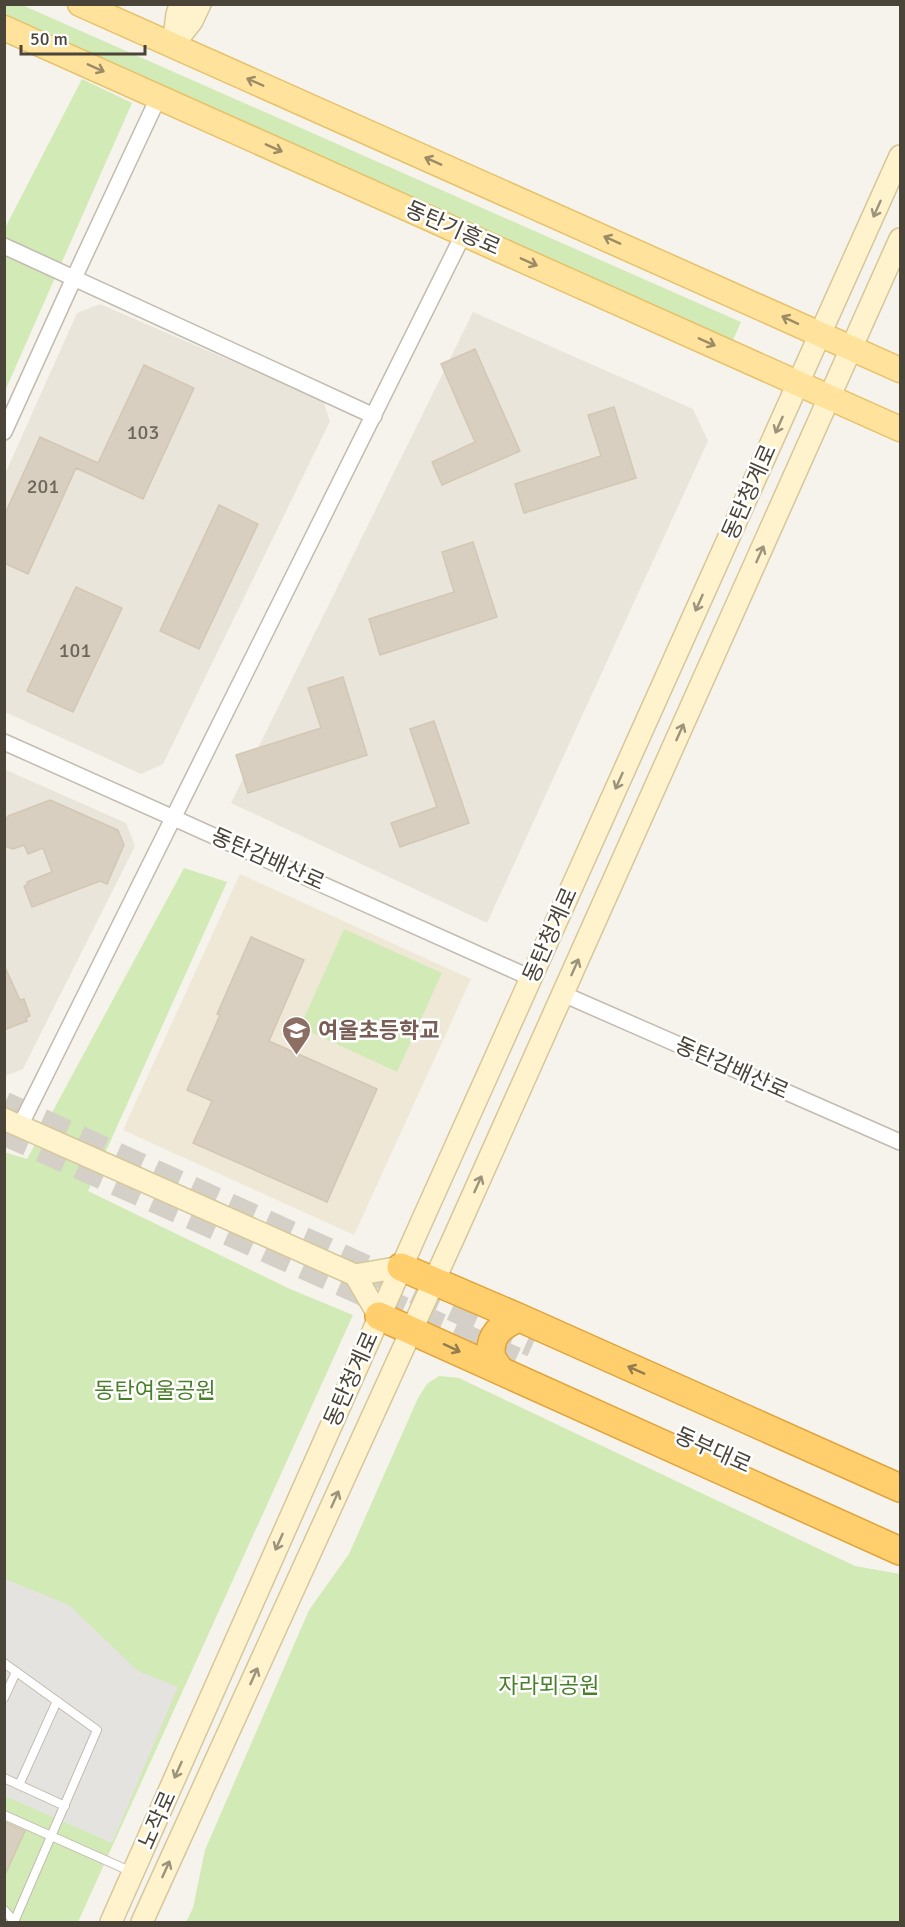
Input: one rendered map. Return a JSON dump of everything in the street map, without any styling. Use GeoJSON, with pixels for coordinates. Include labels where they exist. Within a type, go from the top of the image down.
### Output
{"type":"FeatureCollection","features":[{"type":"Feature","properties":{"kind":"highway"},"geometry":{"type":"LineString","coordinates":[[401,1267],[900,1488]]}},
{"type":"Feature","properties":{"kind":"highway"},"geometry":{"type":"LineString","coordinates":[[380,1316],[412,1330],[520,1360],[900,1551]]}},
{"type":"Feature","properties":{"kind":"highway"},"geometry":{"type":"LineString","coordinates":[[520,1318],[502,1325],[493,1343],[492,1358],[520,1360]]}},
{"type":"Feature","properties":{"kind":"highway","name":"동부대로"},"geometry":{"type":"LineString","coordinates":[[520,1360],[900,1506]]}},
{"type":"Feature","properties":{"kind":"highway","name":"동부대로"},"geometry":{"type":"LineString","coordinates":[[520,1360],[900,1535]]}},
{"type":"Feature","properties":{"kind":"main road"},"geometry":{"type":"LineString","coordinates":[[80,4],[900,369]]}},
{"type":"Feature","properties":{"kind":"main road","name":"동탄기흥로"},"geometry":{"type":"LineString","coordinates":[[4,28],[900,429]]}},
{"type":"Feature","properties":{"kind":"street"},"geometry":{"type":"LineString","coordinates":[[173,45],[177,14],[181,4]]}},
{"type":"Feature","properties":{"kind":"street"},"geometry":{"type":"LineString","coordinates":[[173,45],[192,21],[200,4]]}},
{"type":"Feature","properties":{"kind":"street"},"geometry":{"type":"LineString","coordinates":[[4,432],[159,96]]}},
{"type":"Feature","properties":{"kind":"street","name":"동탄청계로"},"geometry":{"type":"LineString","coordinates":[[202,1717],[401,1267],[900,156]]}},
{"type":"Feature","properties":{"kind":"street"},"geometry":{"type":"LineString","coordinates":[[401,1267],[355,1275],[12,1122],[174,817],[464,233]]}},
{"type":"Feature","properties":{"kind":"street","name":"동탄청계로"},"geometry":{"type":"LineString","coordinates":[[230,1730],[434,1282],[900,239]]}},
{"type":"Feature","properties":{"kind":"street"},"geometry":{"type":"LineString","coordinates":[[4,246],[374,416]]}},
{"type":"Feature","properties":{"kind":"street","name":"동탄감배산로"},"geometry":{"type":"LineString","coordinates":[[4,742],[531,978]]}},
{"type":"Feature","properties":{"kind":"street","name":"동탄감배산로"},"geometry":{"type":"LineString","coordinates":[[563,994],[900,1142]]}},
{"type":"Feature","properties":{"kind":"street"},"geometry":{"type":"LineString","coordinates":[[355,1275],[380,1316]]}},
{"type":"Feature","properties":{"kind":"street","name":"노작로"},"geometry":{"type":"LineString","coordinates":[[111,1923],[202,1717]]}},
{"type":"Feature","properties":{"kind":"street","name":"노작로"},"geometry":{"type":"LineString","coordinates":[[142,1923],[230,1730]]}},
{"type":"Feature","properties":{"kind":"lane"},"geometry":{"type":"LineString","coordinates":[[4,1663],[97,1730],[14,1922],[4,1910]]}},
{"type":"Feature","properties":{"kind":"lane"},"geometry":{"type":"LineString","coordinates":[[4,1698],[16,1671]]}},
{"type":"Feature","properties":{"kind":"lane"},"geometry":{"type":"LineString","coordinates":[[18,1785],[57,1701]]}},
{"type":"Feature","properties":{"kind":"lane"},"geometry":{"type":"LineString","coordinates":[[4,1778],[65,1806]]}},
{"type":"Feature","properties":{"kind":"lane"},"geometry":{"type":"LineString","coordinates":[[4,1815],[133,1872]]}},
{"type":"Feature","properties":{"kind":"shaded area"},"geometry":{"type":"Polygon","coordinates":[[[100,304],[323,401],[330,421],[163,764],[141,774],[5,712],[5,474],[77,313],[100,304]]]}},
{"type":"Feature","properties":{"kind":"shaded area"},"geometry":{"type":"Polygon","coordinates":[[[473,312],[693,409],[708,441],[487,923],[231,803],[473,312]]]}},
{"type":"Feature","properties":{"kind":"shaded area"},"geometry":{"type":"Polygon","coordinates":[[[4,769],[126,823],[135,846],[23,1069],[5,1076],[4,769]]]}},
{"type":"Feature","properties":{"kind":"shaded area","name":"여울초등학교"},"geometry":{"type":"Polygon","coordinates":[[[240,874],[471,979],[354,1235],[123,1130],[240,874]]]}},
{"type":"Feature","properties":{"kind":"shaded area"},"geometry":{"type":"Polygon","coordinates":[[[5,1579],[69,1605],[138,1671],[178,1687],[112,1843],[5,1796],[5,1579]]]}},
{"type":"Feature","properties":{"kind":"green space"},"geometry":{"type":"Polygon","coordinates":[[[5,5],[22,5],[741,322],[733,340],[5,18],[5,5]]]}},
{"type":"Feature","properties":{"kind":"green space"},"geometry":{"type":"Polygon","coordinates":[[[82,79],[132,103],[5,391],[5,228],[82,79]]]}},
{"type":"Feature","properties":{"kind":"green space","name":"동탄여울공원"},"geometry":{"type":"Polygon","coordinates":[[[184,868],[227,882],[88,1191],[290,1289],[353,1315],[78,1922],[5,1922],[4,1152],[27,1159],[184,868]]]}},
{"type":"Feature","properties":{"kind":"green space"},"geometry":{"type":"Polygon","coordinates":[[[344,929],[442,973],[397,1072],[300,1027],[344,929]]]}},
{"type":"Feature","properties":{"kind":"green space","name":"자라뫼공원"},"geometry":{"type":"Polygon","coordinates":[[[439,1376],[459,1378],[855,1566],[900,1574],[900,1922],[186,1922],[193,1908],[205,1850],[309,1610],[349,1554],[418,1398],[427,1384],[439,1376]]]}},
{"type":"Feature","properties":{"kind":"building"},"geometry":{"type":"Polygon","coordinates":[[[475,349],[520,451],[442,485],[432,462],[475,442],[441,364],[475,349]]]}},
{"type":"Feature","properties":{"kind":"building"},"geometry":{"type":"Polygon","coordinates":[[[144,365],[194,388],[143,499],[76,468],[28,574],[4,563],[4,516],[40,437],[98,463],[144,365]]]}},
{"type":"Feature","properties":{"kind":"building"},"geometry":{"type":"Polygon","coordinates":[[[614,407],[636,478],[524,513],[515,484],[601,456],[588,415],[614,407]]]}},
{"type":"Feature","properties":{"kind":"building"},"geometry":{"type":"Polygon","coordinates":[[[219,505],[258,524],[199,649],[160,631],[219,505]]]}},
{"type":"Feature","properties":{"kind":"building"},"geometry":{"type":"Polygon","coordinates":[[[473,542],[497,617],[380,655],[369,619],[454,592],[442,552],[473,542]]]}},
{"type":"Feature","properties":{"kind":"building"},"geometry":{"type":"Polygon","coordinates":[[[76,587],[122,608],[73,712],[27,691],[76,587]]]}},
{"type":"Feature","properties":{"kind":"building"},"geometry":{"type":"Polygon","coordinates":[[[343,677],[367,755],[248,793],[236,755],[321,728],[308,688],[343,677]]]}},
{"type":"Feature","properties":{"kind":"building"},"geometry":{"type":"Polygon","coordinates":[[[434,721],[469,823],[400,847],[391,823],[437,807],[410,729],[434,721]]]}},
{"type":"Feature","properties":{"kind":"building"},"geometry":{"type":"Polygon","coordinates":[[[50,800],[118,830],[124,845],[107,884],[100,881],[32,907],[24,886],[28,884],[27,882],[52,872],[43,848],[28,854],[24,845],[13,849],[4,846],[4,824],[8,816],[50,800]]]}},
{"type":"Feature","properties":{"kind":"building"},"geometry":{"type":"Polygon","coordinates":[[[251,937],[304,960],[269,1041],[377,1089],[327,1202],[193,1143],[212,1101],[187,1090],[251,937]]]}},
{"type":"Feature","properties":{"kind":"building"},"geometry":{"type":"Polygon","coordinates":[[[4,965],[20,1000],[24,999],[30,1016],[26,1018],[27,1021],[4,1030],[4,965]]]}},
{"type":"Feature","properties":{"kind":"building"},"geometry":{"type":"Polygon","coordinates":[[[4,1822],[25,1831],[4,1877],[4,1822]]]}},
{"type":"Feature","properties":{"kind":"tunnel"},"geometry":{"type":"LineString","coordinates":[[4,1105],[533,1344]]}},
{"type":"Feature","properties":{"kind":"tunnel"},"geometry":{"type":"LineString","coordinates":[[4,1132],[526,1365]]}},
{"type":"Feature","properties":{"kind":"place","name":"여울초등학교"},"geometry":{"type":"Point","coordinates":[297,1056]}}]}
